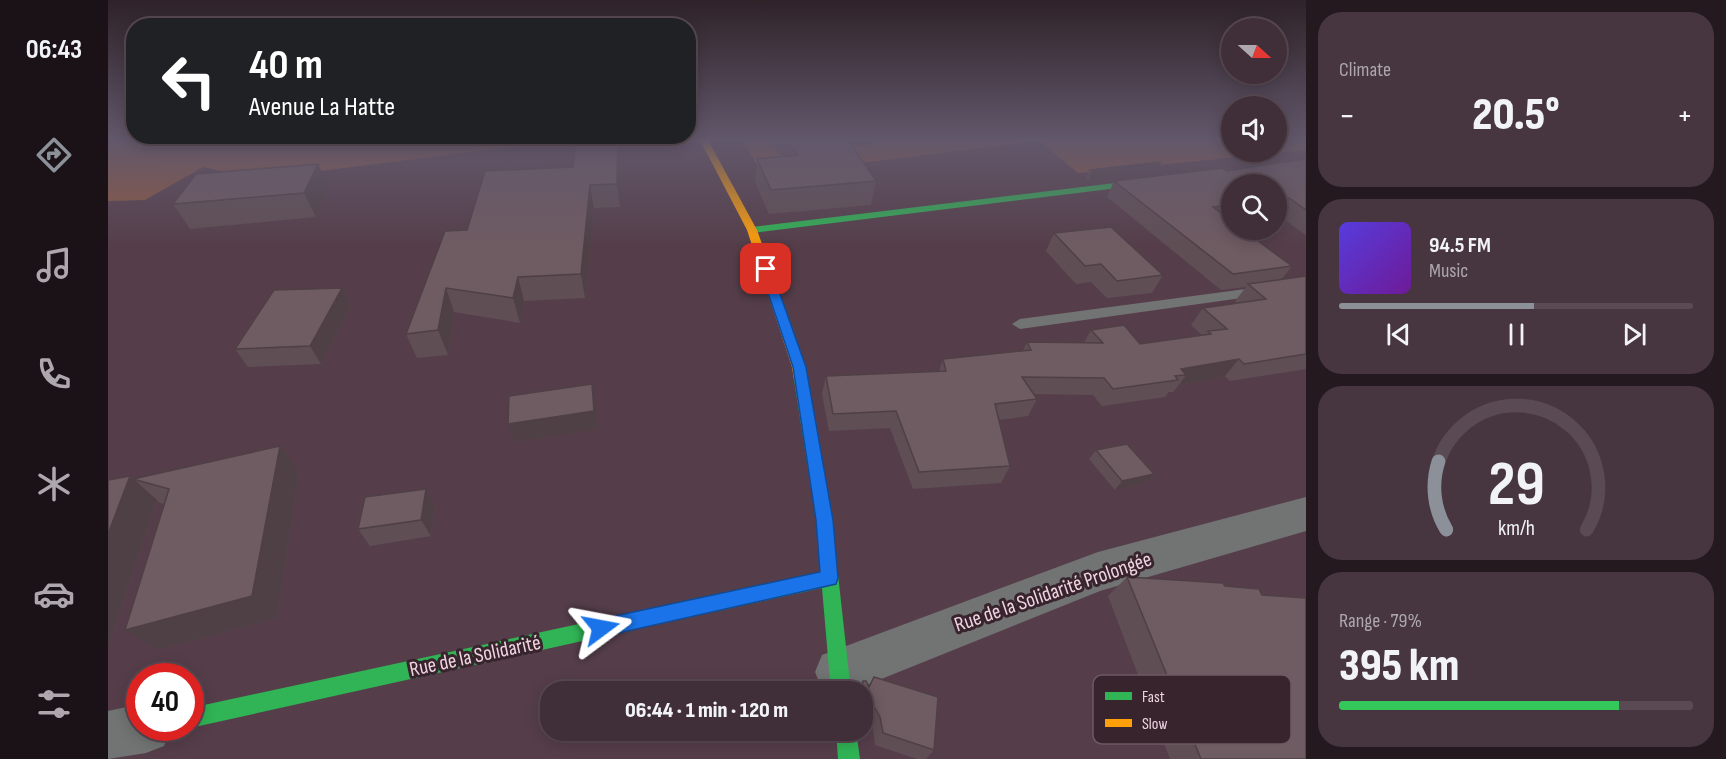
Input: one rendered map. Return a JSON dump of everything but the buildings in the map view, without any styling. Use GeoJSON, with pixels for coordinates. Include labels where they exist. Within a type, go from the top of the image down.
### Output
{"type":"FeatureCollection","features":[{"type":"Feature","properties":{"kind":"street"},"geometry":{"type":"LineString","coordinates":[[723,175],[752,230],[799,367],[824,520],[840,681]]}},
{"type":"Feature","properties":{"kind":"street"},"geometry":{"type":"LineString","coordinates":[[752,230],[1165,180]]}},
{"type":"Feature","properties":{"kind":"street","name":"Rue de la Solidarité Prolongée"},"geometry":{"type":"LineString","coordinates":[[842,681],[1098,572],[1306,514]]}},
{"type":"Feature","properties":{"kind":"street","name":"Rue de la Solidarité"},"geometry":{"type":"LineString","coordinates":[[204,715],[830,578]]}},
{"type":"Feature","properties":{"kind":"street"},"geometry":{"type":"LineString","coordinates":[[108,736],[126,732]]}},
{"type":"Feature","properties":{"kind":"street"},"geometry":{"type":"LineString","coordinates":[[847,741],[849,759]]}},
{"type":"Feature","properties":{"kind":"lane"},"geometry":{"type":"LineString","coordinates":[[1020,324],[1306,285]]}},
{"type":"Feature","properties":{"kind":"shaded area"},"geometry":{"type":"Polygon","coordinates":[[[108,175],[188,175],[145,200],[108,201],[108,175]]]}},
{"type":"Feature","properties":{"kind":"shaded area"},"geometry":{"type":"Polygon","coordinates":[[[241,175],[286,175],[257,179],[241,175]]]}},
{"type":"Feature","properties":{"kind":"traffic: fast"},"geometry":{"type":"LineString","coordinates":[[752,230],[1156,181]]}},
{"type":"Feature","properties":{"kind":"traffic: fast"},"geometry":{"type":"LineString","coordinates":[[801,380],[824,520],[840,681]]}},
{"type":"Feature","properties":{"kind":"traffic: fast"},"geometry":{"type":"LineString","coordinates":[[204,715],[830,578]]}},
{"type":"Feature","properties":{"kind":"traffic: fast"},"geometry":{"type":"LineString","coordinates":[[847,741],[849,759]]}},
{"type":"Feature","properties":{"kind":"traffic: slow"},"geometry":{"type":"LineString","coordinates":[[723,175],[752,230],[799,367],[801,380]]}},
{"type":"Feature","properties":{"kind":"route"},"geometry":{"type":"LineString","coordinates":[[601,628],[830,578],[824,520],[799,367],[766,269]]}}]}
